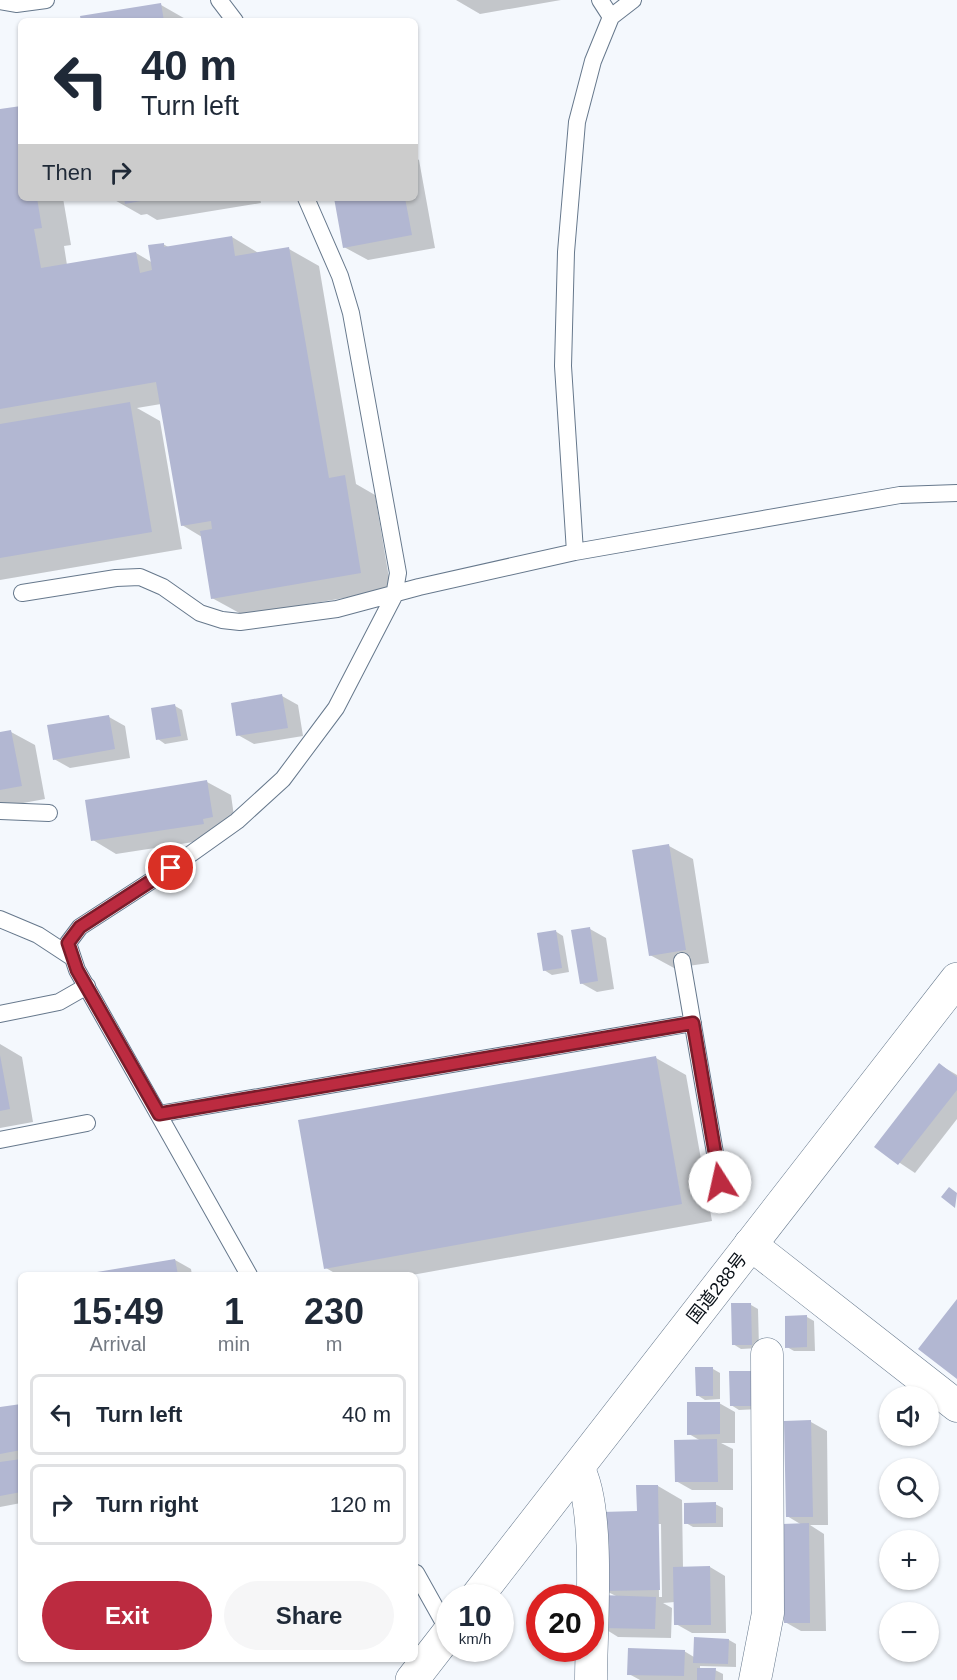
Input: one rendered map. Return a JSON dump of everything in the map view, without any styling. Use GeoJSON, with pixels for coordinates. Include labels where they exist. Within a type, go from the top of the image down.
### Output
{"type":"FeatureCollection","features":[{"type":"Feature","properties":{"kind":"highway","name":"国道288号"},"geometry":{"type":"LineString","coordinates":[[487,1584],[957,979]]}},
{"type":"Feature","properties":{"kind":"highway"},"geometry":{"type":"LineString","coordinates":[[412,1680],[436,1650]]}},
{"type":"Feature","properties":{"kind":"street"},"geometry":{"type":"LineString","coordinates":[[750,1244],[957,1406]]}},
{"type":"Feature","properties":{"kind":"street"},"geometry":{"type":"LineString","coordinates":[[755,1680],[768,1613],[767,1354]]}},
{"type":"Feature","properties":{"kind":"street"},"geometry":{"type":"LineString","coordinates":[[578,1468],[585,1480],[591,1509],[591,1680]]}},
{"type":"Feature","properties":{"kind":"lane"},"geometry":{"type":"LineString","coordinates":[[5,5],[46,0]]}},
{"type":"Feature","properties":{"kind":"lane"},"geometry":{"type":"LineString","coordinates":[[219,0],[233,18]]}},
{"type":"Feature","properties":{"kind":"lane"},"geometry":{"type":"LineString","coordinates":[[600,0],[611,17]]}},
{"type":"Feature","properties":{"kind":"lane"},"geometry":{"type":"LineString","coordinates":[[575,552],[563,366],[566,252],[577,122],[593,60],[611,17],[633,0]]}},
{"type":"Feature","properties":{"kind":"lane"},"geometry":{"type":"LineString","coordinates":[[247,1272],[70,956],[68,943],[80,927],[171,868],[237,820],[283,778],[336,708],[394,596],[398,573],[351,314],[340,276],[307,201]]}},
{"type":"Feature","properties":{"kind":"lane"},"geometry":{"type":"LineString","coordinates":[[22,593],[116,578],[140,577],[163,587],[200,613],[222,620],[240,622],[337,609],[394,596],[419,587],[575,552],[900,495],[957,493]]}},
{"type":"Feature","properties":{"kind":"lane"},"geometry":{"type":"LineString","coordinates":[[0,811],[49,813]]}},
{"type":"Feature","properties":{"kind":"lane"},"geometry":{"type":"LineString","coordinates":[[0,919],[38,935],[70,956]]}},
{"type":"Feature","properties":{"kind":"lane"},"geometry":{"type":"LineString","coordinates":[[682,961],[720,1182]]}},
{"type":"Feature","properties":{"kind":"lane"},"geometry":{"type":"LineString","coordinates":[[0,1014],[59,1002],[87,986]]}},
{"type":"Feature","properties":{"kind":"lane"},"geometry":{"type":"LineString","coordinates":[[159,1114],[693,1023]]}},
{"type":"Feature","properties":{"kind":"lane"},"geometry":{"type":"LineString","coordinates":[[0,1140],[87,1123]]}},
{"type":"Feature","properties":{"kind":"lane"},"geometry":{"type":"LineString","coordinates":[[418,1576],[436,1607]]}},
{"type":"Feature","properties":{"kind":"building"},"geometry":{"type":"Polygon","coordinates":[[[161,3],[164,18],[80,18],[80,16],[161,3]]]}},
{"type":"Feature","properties":{"kind":"building"},"geometry":{"type":"Polygon","coordinates":[[[18,106],[18,201],[38,201],[42,228],[34,229],[41,268],[136,252],[140,273],[152,270],[148,245],[164,243],[164,247],[232,236],[235,256],[289,247],[329,478],[345,475],[361,573],[211,599],[200,531],[212,529],[211,521],[181,526],[156,382],[0,409],[0,109],[18,106]]]}},
{"type":"Feature","properties":{"kind":"building"},"geometry":{"type":"Polygon","coordinates":[[[124,201],[141,201],[125,204],[124,201]]]}},
{"type":"Feature","properties":{"kind":"building"},"geometry":{"type":"Polygon","coordinates":[[[335,201],[406,201],[412,235],[343,248],[335,201]]]}},
{"type":"Feature","properties":{"kind":"building"},"geometry":{"type":"Polygon","coordinates":[[[130,402],[152,532],[0,558],[0,424],[130,402]]]}},
{"type":"Feature","properties":{"kind":"building"},"geometry":{"type":"Polygon","coordinates":[[[282,694],[288,728],[236,736],[231,703],[282,694]]]}},
{"type":"Feature","properties":{"kind":"building"},"geometry":{"type":"Polygon","coordinates":[[[175,704],[181,736],[156,740],[151,708],[175,704]]]}},
{"type":"Feature","properties":{"kind":"building"},"geometry":{"type":"Polygon","coordinates":[[[109,715],[115,749],[53,760],[47,725],[109,715]]]}},
{"type":"Feature","properties":{"kind":"building"},"geometry":{"type":"Polygon","coordinates":[[[11,730],[22,786],[0,790],[0,732],[11,730]]]}},
{"type":"Feature","properties":{"kind":"building"},"geometry":{"type":"Polygon","coordinates":[[[207,780],[213,817],[203,819],[204,824],[91,841],[85,800],[207,780]]]}},
{"type":"Feature","properties":{"kind":"building"},"geometry":{"type":"Polygon","coordinates":[[[669,844],[686,950],[649,956],[632,850],[669,844]]]}},
{"type":"Feature","properties":{"kind":"building"},"geometry":{"type":"Polygon","coordinates":[[[590,927],[598,981],[580,984],[571,930],[590,927]]]}},
{"type":"Feature","properties":{"kind":"building"},"geometry":{"type":"Polygon","coordinates":[[[556,930],[562,968],[543,971],[537,933],[556,930]]]}},
{"type":"Feature","properties":{"kind":"building"},"geometry":{"type":"Polygon","coordinates":[[[0,1055],[10,1109],[0,1111],[0,1055]]]}},
{"type":"Feature","properties":{"kind":"building"},"geometry":{"type":"Polygon","coordinates":[[[656,1056],[682,1204],[324,1269],[298,1120],[656,1056]]]}},
{"type":"Feature","properties":{"kind":"building"},"geometry":{"type":"Polygon","coordinates":[[[939,1063],[957,1077],[957,1090],[898,1165],[874,1147],[939,1063]]]}},
{"type":"Feature","properties":{"kind":"building"},"geometry":{"type":"Polygon","coordinates":[[[949,1187],[957,1193],[955,1208],[941,1197],[949,1187]]]}},
{"type":"Feature","properties":{"kind":"building"},"geometry":{"type":"Polygon","coordinates":[[[175,1259],[177,1272],[97,1272],[175,1259]]]}},
{"type":"Feature","properties":{"kind":"building"},"geometry":{"type":"Polygon","coordinates":[[[957,1299],[957,1379],[918,1349],[957,1299]]]}},
{"type":"Feature","properties":{"kind":"building"},"geometry":{"type":"Polygon","coordinates":[[[731,1303],[751,1303],[752,1345],[732,1345],[731,1303]]]}},
{"type":"Feature","properties":{"kind":"building"},"geometry":{"type":"Polygon","coordinates":[[[807,1315],[807,1347],[785,1348],[785,1316],[807,1315]]]}},
{"type":"Feature","properties":{"kind":"building"},"geometry":{"type":"Polygon","coordinates":[[[695,1367],[713,1367],[713,1396],[696,1396],[695,1367]]]}},
{"type":"Feature","properties":{"kind":"building"},"geometry":{"type":"Polygon","coordinates":[[[729,1371],[753,1371],[753,1406],[730,1406],[729,1371]]]}},
{"type":"Feature","properties":{"kind":"building"},"geometry":{"type":"Polygon","coordinates":[[[687,1402],[720,1402],[720,1434],[687,1435],[687,1402]]]}},
{"type":"Feature","properties":{"kind":"building"},"geometry":{"type":"Polygon","coordinates":[[[18,1404],[18,1451],[0,1454],[0,1407],[18,1404]]]}},
{"type":"Feature","properties":{"kind":"building"},"geometry":{"type":"Polygon","coordinates":[[[811,1420],[813,1517],[786,1517],[784,1421],[811,1420]]]}},
{"type":"Feature","properties":{"kind":"building"},"geometry":{"type":"Polygon","coordinates":[[[717,1439],[718,1482],[675,1482],[674,1440],[717,1439]]]}},
{"type":"Feature","properties":{"kind":"building"},"geometry":{"type":"Polygon","coordinates":[[[18,1459],[18,1493],[0,1496],[0,1462],[18,1459]]]}},
{"type":"Feature","properties":{"kind":"building"},"geometry":{"type":"Polygon","coordinates":[[[636,1485],[658,1485],[660,1590],[604,1591],[602,1512],[637,1511],[636,1485]]]}},
{"type":"Feature","properties":{"kind":"building"},"geometry":{"type":"Polygon","coordinates":[[[716,1502],[716,1523],[684,1524],[684,1503],[716,1502]]]}},
{"type":"Feature","properties":{"kind":"building"},"geometry":{"type":"Polygon","coordinates":[[[809,1523],[810,1623],[784,1623],[782,1524],[809,1523]]]}},
{"type":"Feature","properties":{"kind":"building"},"geometry":{"type":"Polygon","coordinates":[[[710,1566],[711,1625],[674,1625],[673,1567],[710,1566]]]}},
{"type":"Feature","properties":{"kind":"building"},"geometry":{"type":"Polygon","coordinates":[[[604,1595],[656,1597],[655,1629],[604,1628],[604,1595]]]}},
{"type":"Feature","properties":{"kind":"building"},"geometry":{"type":"Polygon","coordinates":[[[694,1637],[729,1639],[728,1664],[693,1663],[694,1637]]]}},
{"type":"Feature","properties":{"kind":"building"},"geometry":{"type":"Polygon","coordinates":[[[628,1648],[685,1650],[684,1676],[627,1675],[628,1648]]]}},
{"type":"Feature","properties":{"kind":"building"},"geometry":{"type":"Polygon","coordinates":[[[697,1668],[716,1668],[715,1680],[697,1680],[697,1668]]]}},
{"type":"Feature","properties":{"kind":"route"},"geometry":{"type":"LineString","coordinates":[[171,868],[80,927],[68,943],[70,956],[77,970],[159,1114],[693,1023],[720,1182]]}}]}
